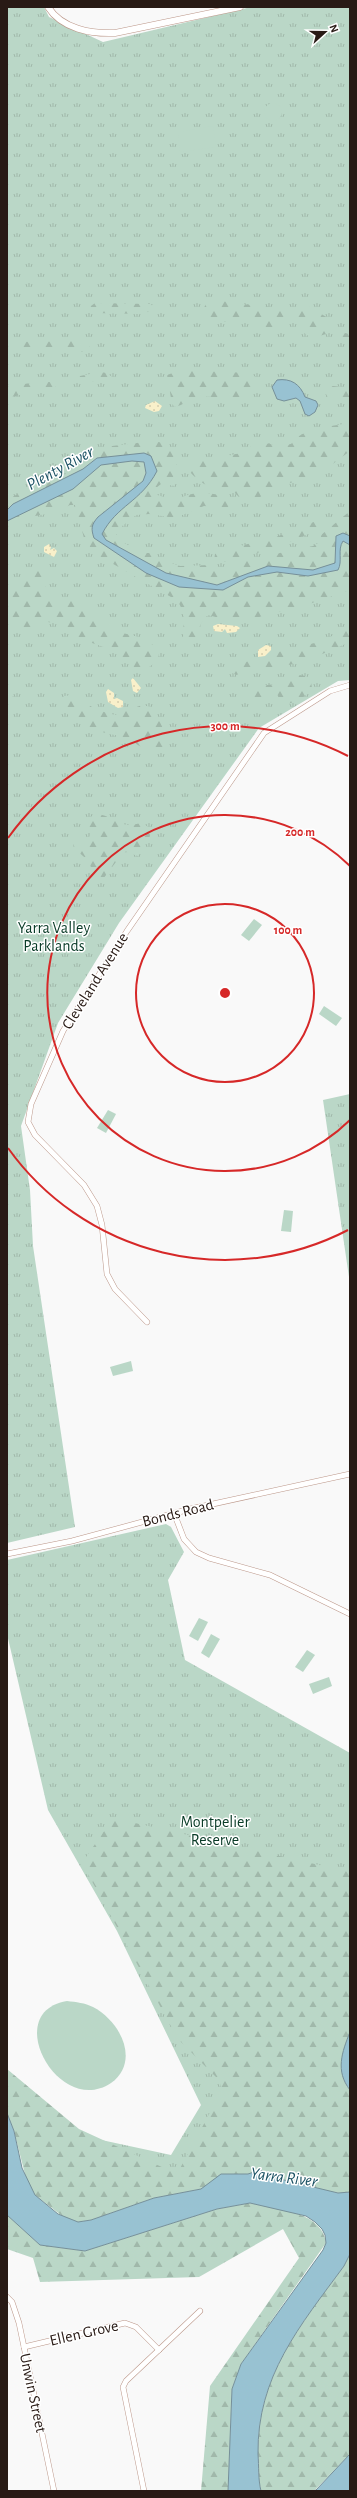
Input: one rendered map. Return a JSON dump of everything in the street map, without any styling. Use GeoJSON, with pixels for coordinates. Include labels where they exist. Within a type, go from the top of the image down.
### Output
{"type":"FeatureCollection","features":[{"type":"Feature","properties":{"kind":"street"},"geometry":{"type":"LineString","coordinates":[[48,7],[73,27],[98,33],[115,33],[240,7]]}},
{"type":"Feature","properties":{"kind":"street","name":"Cleveland Avenue"},"geometry":{"type":"LineString","coordinates":[[147,1322],[115,1289],[107,1274],[102,1225],[97,1206],[84,1185],[35,1135],[28,1122],[32,1104],[63,1032],[127,931],[264,733],[330,691],[350,685]]}},
{"type":"Feature","properties":{"kind":"street","name":"Bonds Road"},"geometry":{"type":"LineString","coordinates":[[7,1554],[72,1541],[174,1513],[350,1474]]}},
{"type":"Feature","properties":{"kind":"street"},"geometry":{"type":"LineString","coordinates":[[174,1513],[184,1539],[196,1552],[209,1558],[270,1575],[350,1614]]}},
{"type":"Feature","properties":{"kind":"street","name":"Unwin Street"},"geometry":{"type":"LineString","coordinates":[[7,2297],[14,2308],[24,2347],[54,2491]]}},
{"type":"Feature","properties":{"kind":"street"},"geometry":{"type":"LineString","coordinates":[[144,2491],[123,2387],[200,2311]]}},
{"type":"Feature","properties":{"kind":"street","name":"Ellen Grove"},"geometry":{"type":"LineString","coordinates":[[24,2347],[125,2323],[136,2327],[159,2350]]}},
{"type":"Feature","properties":{"kind":"green space","name":"Yarra Valley Parklands"},"geometry":{"type":"Polygon","coordinates":[[[7,7],[44,7],[49,17],[103,42],[251,7],[350,7],[350,680],[338,681],[259,728],[119,923],[58,1023],[21,1126],[30,1190],[33,1246],[75,1527],[7,1543],[7,7]]]}},
{"type":"Feature","properties":{"kind":"green space"},"geometry":{"type":"Polygon","coordinates":[[[273,103],[279,106],[282,112],[279,118],[273,121],[267,118],[264,112],[267,106],[273,103]]]}},
{"type":"Feature","properties":{"kind":"green space"},"geometry":{"type":"Polygon","coordinates":[[[213,126],[216,147],[180,152],[178,132],[213,126]]]}},
{"type":"Feature","properties":{"kind":"green space"},"geometry":{"type":"Polygon","coordinates":[[[214,299],[232,303],[280,308],[287,316],[287,326],[276,329],[246,320],[212,322],[207,320],[204,316],[204,309],[208,302],[214,299]]]}},
{"type":"Feature","properties":{"kind":"green space"},"geometry":{"type":"Polygon","coordinates":[[[95,303],[150,304],[153,306],[153,310],[142,314],[94,313],[90,310],[91,306],[95,303]]]}},
{"type":"Feature","properties":{"kind":"green space"},"geometry":{"type":"Polygon","coordinates":[[[303,303],[328,318],[331,327],[329,333],[313,338],[304,333],[298,320],[298,304],[303,303]]]}},
{"type":"Feature","properties":{"kind":"green space"},"geometry":{"type":"Polygon","coordinates":[[[345,333],[350,334],[350,347],[338,339],[337,336],[345,333]]]}},
{"type":"Feature","properties":{"kind":"green space"},"geometry":{"type":"Polygon","coordinates":[[[81,341],[88,343],[91,349],[82,352],[33,348],[7,351],[7,342],[81,341]]]}},
{"type":"Feature","properties":{"kind":"green space"},"geometry":{"type":"Polygon","coordinates":[[[181,370],[250,373],[257,378],[255,388],[250,394],[242,397],[198,397],[175,407],[172,404],[167,375],[181,370]]]}},
{"type":"Feature","properties":{"kind":"green space"},"geometry":{"type":"Polygon","coordinates":[[[100,372],[107,373],[112,377],[110,380],[84,382],[79,380],[80,376],[100,372]]]}},
{"type":"Feature","properties":{"kind":"green space"},"geometry":{"type":"Polygon","coordinates":[[[40,382],[58,382],[59,386],[7,398],[7,386],[40,382]]]}},
{"type":"Feature","properties":{"kind":"green space"},"geometry":{"type":"Polygon","coordinates":[[[333,386],[350,388],[350,399],[332,400],[327,398],[325,389],[333,386]]]}},
{"type":"Feature","properties":{"kind":"green space"},"geometry":{"type":"Polygon","coordinates":[[[350,423],[350,451],[318,475],[283,485],[258,498],[240,498],[229,487],[224,489],[213,488],[198,480],[190,472],[192,463],[241,453],[257,442],[283,446],[291,444],[299,436],[312,429],[350,423]]]}},
{"type":"Feature","properties":{"kind":"green space"},"geometry":{"type":"Polygon","coordinates":[[[153,441],[164,443],[172,449],[177,472],[173,473],[175,486],[161,484],[152,491],[153,492],[168,499],[178,499],[196,493],[210,493],[228,498],[231,504],[227,508],[204,506],[175,518],[149,514],[136,515],[116,531],[116,536],[121,541],[141,553],[152,553],[160,559],[180,566],[211,565],[229,570],[242,561],[313,546],[320,542],[321,535],[350,511],[350,590],[309,604],[243,621],[231,621],[208,615],[200,625],[202,638],[197,643],[187,643],[183,638],[184,614],[178,601],[94,553],[84,538],[75,505],[70,505],[56,512],[20,519],[7,532],[7,500],[34,485],[66,474],[104,447],[153,441]]]}},
{"type":"Feature","properties":{"kind":"green space"},"geometry":{"type":"Polygon","coordinates":[[[326,517],[330,517],[331,524],[278,547],[218,564],[214,561],[215,554],[220,551],[276,537],[326,517]]]}},
{"type":"Feature","properties":{"kind":"green space"},"geometry":{"type":"Polygon","coordinates":[[[35,565],[42,569],[46,575],[46,588],[60,606],[65,606],[70,599],[78,600],[112,629],[145,639],[155,648],[159,655],[155,663],[143,671],[135,668],[115,651],[75,637],[58,624],[48,622],[34,629],[27,629],[7,618],[7,591],[35,565]]]}},
{"type":"Feature","properties":{"kind":"green space"},"geometry":{"type":"Polygon","coordinates":[[[350,626],[350,642],[317,656],[300,662],[253,670],[236,675],[231,672],[232,667],[251,660],[267,659],[275,653],[323,641],[350,626]]]}},
{"type":"Feature","properties":{"kind":"green space"},"geometry":{"type":"Polygon","coordinates":[[[299,675],[306,676],[311,682],[312,688],[303,697],[296,701],[284,705],[276,693],[251,700],[247,699],[245,693],[246,688],[275,684],[299,675]]]}},
{"type":"Feature","properties":{"kind":"green space"},"geometry":{"type":"Polygon","coordinates":[[[7,692],[18,700],[20,705],[16,706],[7,703],[7,692]]]}},
{"type":"Feature","properties":{"kind":"green space"},"geometry":{"type":"Polygon","coordinates":[[[72,695],[97,710],[115,715],[142,705],[151,707],[160,720],[167,741],[162,749],[150,750],[141,747],[123,737],[84,726],[75,721],[68,714],[64,706],[64,696],[72,695]]]}},
{"type":"Feature","properties":{"kind":"green space"},"geometry":{"type":"Polygon","coordinates":[[[96,814],[105,816],[126,825],[143,823],[149,828],[150,836],[138,856],[126,852],[122,854],[100,883],[93,878],[88,861],[75,850],[73,845],[77,841],[88,840],[91,833],[88,825],[89,818],[96,814]]]}},
{"type":"Feature","properties":{"kind":"green space"},"geometry":{"type":"Polygon","coordinates":[[[254,919],[262,925],[249,941],[241,935],[254,919]]]}},
{"type":"Feature","properties":{"kind":"green space"},"geometry":{"type":"Polygon","coordinates":[[[324,1006],[342,1018],[336,1026],[319,1014],[324,1006]]]}},
{"type":"Feature","properties":{"kind":"green space"},"geometry":{"type":"Polygon","coordinates":[[[350,1094],[350,1276],[349,1277],[323,1100],[350,1094]]]}},
{"type":"Feature","properties":{"kind":"green space"},"geometry":{"type":"Polygon","coordinates":[[[108,1110],[116,1114],[106,1133],[97,1128],[108,1110]]]}},
{"type":"Feature","properties":{"kind":"green space"},"geometry":{"type":"Polygon","coordinates":[[[284,1210],[293,1211],[291,1232],[281,1231],[284,1210]]]}},
{"type":"Feature","properties":{"kind":"green space"},"geometry":{"type":"Polygon","coordinates":[[[131,1361],[133,1371],[113,1376],[110,1367],[131,1361]]]}},
{"type":"Feature","properties":{"kind":"green space","name":"Montpelier Reserve"},"geometry":{"type":"Polygon","coordinates":[[[166,1524],[171,1527],[184,1552],[168,1580],[185,1660],[350,1753],[350,2032],[343,2054],[342,2069],[343,2076],[350,2090],[350,2192],[201,2189],[11,2121],[7,2113],[69,2133],[171,2155],[201,2105],[117,1931],[48,1810],[7,1634],[7,1560],[166,1524]]]}},
{"type":"Feature","properties":{"kind":"green space"},"geometry":{"type":"Polygon","coordinates":[[[199,1618],[208,1622],[198,1641],[189,1636],[199,1618]]]}},
{"type":"Feature","properties":{"kind":"green space"},"geometry":{"type":"Polygon","coordinates":[[[211,1634],[220,1639],[209,1658],[201,1653],[211,1634]]]}},
{"type":"Feature","properties":{"kind":"green space"},"geometry":{"type":"Polygon","coordinates":[[[307,1650],[315,1655],[303,1672],[295,1667],[307,1650]]]}},
{"type":"Feature","properties":{"kind":"green space"},"geometry":{"type":"Polygon","coordinates":[[[329,1677],[332,1686],[313,1694],[309,1684],[329,1677]]]}},
{"type":"Feature","properties":{"kind":"green space"},"geometry":{"type":"Polygon","coordinates":[[[113,1818],[350,1872],[350,2032],[341,2057],[345,2084],[350,2090],[350,2192],[338,2193],[280,2179],[260,2170],[248,2174],[221,2174],[201,2189],[154,2198],[91,2220],[78,2222],[66,2219],[35,2195],[27,2182],[14,2131],[7,2113],[7,2069],[79,2129],[177,2174],[213,2107],[223,2093],[219,2080],[178,2039],[82,1863],[113,1818]]]}},
{"type":"Feature","properties":{"kind":"green space"},"geometry":{"type":"Polygon","coordinates":[[[67,2001],[93,2007],[103,2013],[118,2031],[126,2053],[125,2064],[120,2074],[111,2083],[91,2090],[73,2086],[57,2075],[44,2059],[38,2041],[38,2023],[48,2009],[67,2001]]]}},
{"type":"Feature","properties":{"kind":"green space"},"geometry":{"type":"Polygon","coordinates":[[[250,2203],[296,2213],[307,2218],[316,2224],[323,2232],[326,2243],[241,2364],[232,2389],[228,2491],[201,2491],[210,2386],[299,2258],[283,2229],[199,2277],[40,2282],[33,2258],[7,2249],[7,2215],[40,2245],[85,2251],[217,2209],[250,2203]]]}},
{"type":"Feature","properties":{"kind":"green space"},"geometry":{"type":"Polygon","coordinates":[[[350,2254],[350,2454],[314,2491],[261,2491],[258,2454],[260,2426],[265,2400],[273,2376],[297,2331],[344,2266],[350,2254]]]}},
{"type":"Feature","properties":{"kind":"sand"},"geometry":{"type":"Polygon","coordinates":[[[155,401],[162,406],[159,411],[154,412],[145,408],[146,405],[155,401]]]}},
{"type":"Feature","properties":{"kind":"sand"},"geometry":{"type":"Polygon","coordinates":[[[49,544],[51,547],[50,550],[54,548],[57,551],[54,557],[44,552],[44,547],[49,544]]]}},
{"type":"Feature","properties":{"kind":"sand"},"geometry":{"type":"Polygon","coordinates":[[[218,624],[237,626],[240,628],[236,632],[227,633],[225,629],[222,632],[214,631],[213,626],[218,624]]]}},
{"type":"Feature","properties":{"kind":"sand"},"geometry":{"type":"Polygon","coordinates":[[[266,645],[271,646],[271,650],[265,656],[258,657],[258,650],[266,645]]]}},
{"type":"Feature","properties":{"kind":"sand"},"geometry":{"type":"Polygon","coordinates":[[[133,678],[141,688],[137,693],[133,691],[131,680],[133,678]]]}},
{"type":"Feature","properties":{"kind":"sand"},"geometry":{"type":"Polygon","coordinates":[[[108,689],[114,693],[114,699],[117,698],[123,701],[123,707],[118,708],[108,702],[106,692],[108,689]]]}},
{"type":"Feature","properties":{"kind":"water"},"geometry":{"type":"Polygon","coordinates":[[[277,380],[287,380],[298,385],[305,397],[316,401],[318,405],[315,412],[309,416],[305,414],[300,401],[296,398],[284,401],[277,399],[272,387],[277,380]]]}},
{"type":"Feature","properties":{"kind":"water"},"geometry":{"type":"Polygon","coordinates":[[[144,453],[151,456],[157,471],[144,490],[122,509],[108,524],[102,534],[106,540],[166,573],[217,585],[268,566],[313,570],[335,563],[336,536],[343,533],[350,536],[350,545],[343,541],[341,544],[338,570],[308,576],[277,572],[248,577],[223,590],[179,587],[146,573],[94,538],[92,530],[94,522],[98,517],[143,481],[146,473],[144,462],[132,461],[101,465],[73,489],[7,521],[7,510],[13,504],[83,469],[97,458],[144,453]]]}},
{"type":"Feature","properties":{"kind":"water"},"geometry":{"type":"Polygon","coordinates":[[[350,2032],[350,2090],[345,2083],[341,2069],[341,2061],[350,2032]]]}},
{"type":"Feature","properties":{"kind":"water"},"geometry":{"type":"Polygon","coordinates":[[[7,2113],[14,2131],[22,2168],[35,2195],[58,2214],[78,2222],[91,2220],[154,2198],[201,2189],[221,2174],[248,2174],[260,2170],[280,2179],[338,2193],[350,2192],[350,2254],[344,2266],[297,2331],[284,2353],[273,2376],[265,2400],[260,2426],[258,2454],[261,2491],[228,2491],[232,2389],[241,2364],[323,2250],[326,2243],[325,2235],[322,2229],[306,2216],[250,2203],[217,2209],[85,2251],[40,2245],[7,2215],[7,2113]]]}},
{"type":"Feature","properties":{"kind":"water"},"geometry":{"type":"Polygon","coordinates":[[[350,2454],[350,2491],[314,2491],[316,2490],[350,2454]]]}},
{"type":"Feature","properties":{"kind":"water label","name":"Plenty River"},"geometry":{"type":"Point","coordinates":[60,468]}},
{"type":"Feature","properties":{"kind":"water label","name":"Yarra River"},"geometry":{"type":"Point","coordinates":[284,2177]}}]}
